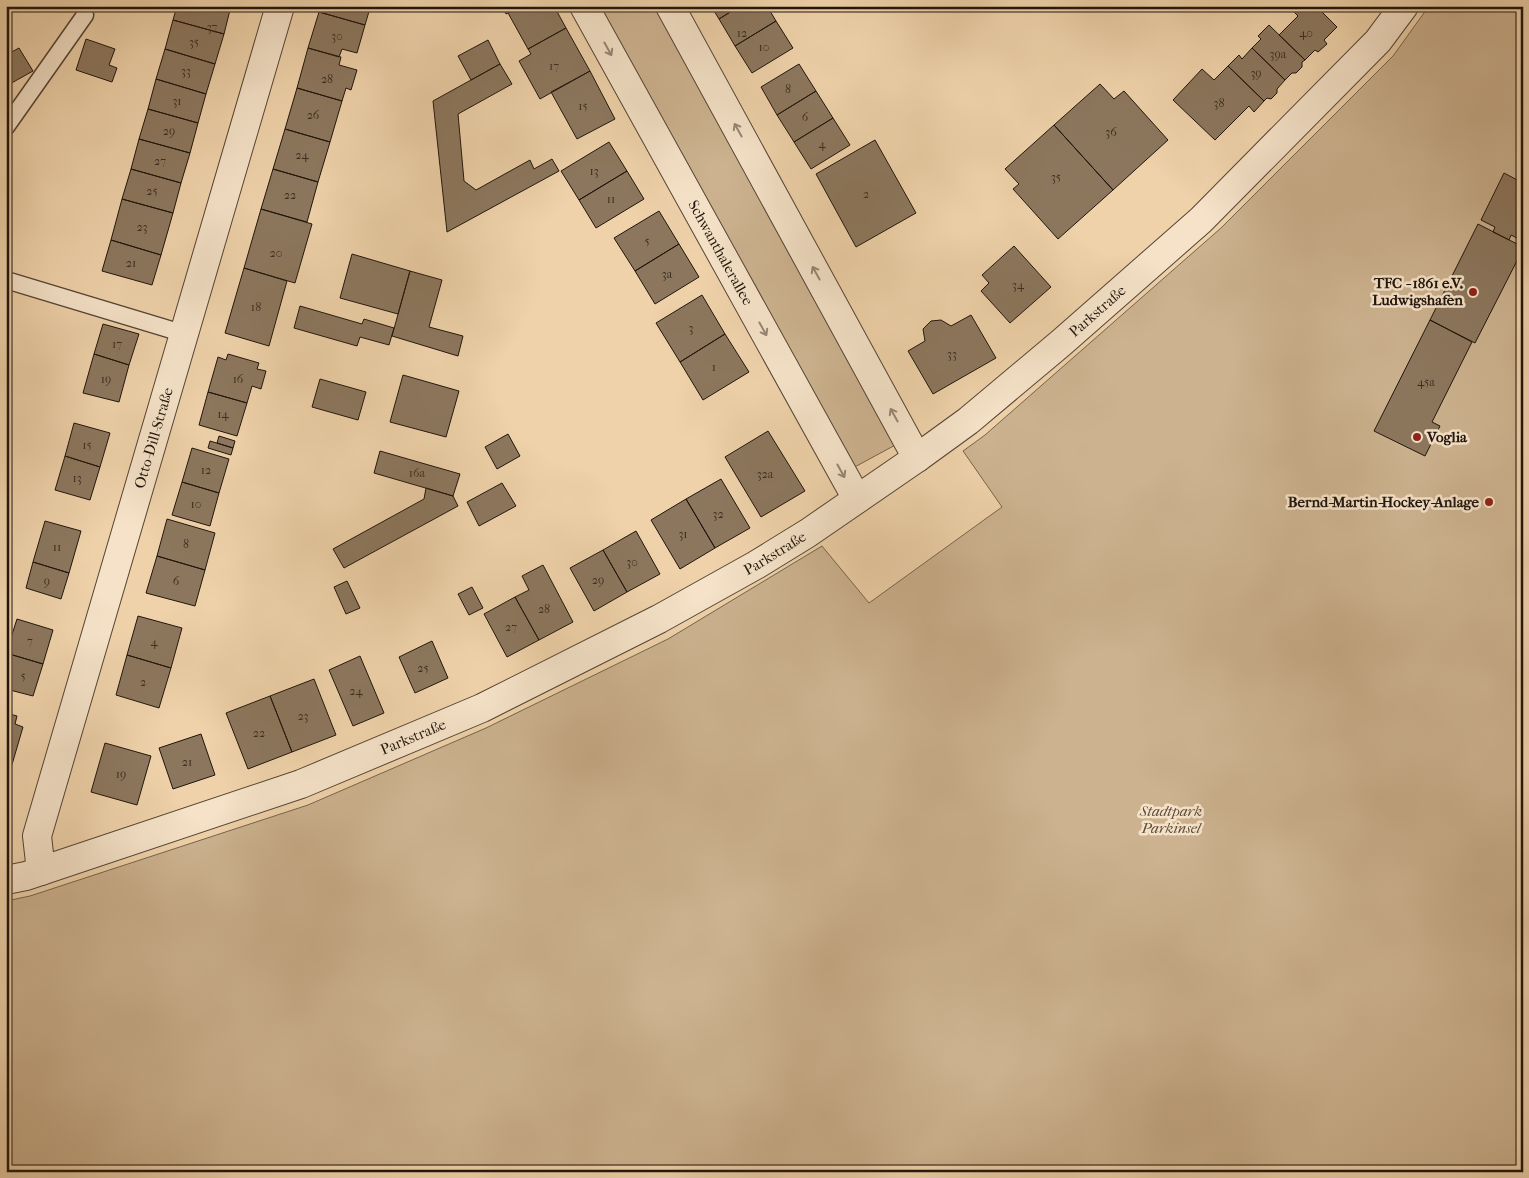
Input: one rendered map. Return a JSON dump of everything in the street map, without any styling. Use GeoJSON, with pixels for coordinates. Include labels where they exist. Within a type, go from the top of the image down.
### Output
{"type":"FeatureCollection","features":[{"type":"Feature","properties":{"kind":"street","name":"Otto-Dill-Straße"},"geometry":{"type":"LineString","coordinates":[[42,871],[37,836],[280,6]]}},
{"type":"Feature","properties":{"kind":"street","name":"Schwanthalerallee"},"geometry":{"type":"LineString","coordinates":[[584,6],[857,499]]}},
{"type":"Feature","properties":{"kind":"street"},"geometry":{"type":"LineString","coordinates":[[670,6],[917,458]]}},
{"type":"Feature","properties":{"kind":"street","name":"Parkstraße"},"geometry":{"type":"LineString","coordinates":[[6,880],[42,871],[302,784],[482,708],[676,610],[756,565],[857,499],[968,421],[1061,343],[1201,220],[1378,41],[1404,6]]}},
{"type":"Feature","properties":{"kind":"lane"},"geometry":{"type":"LineString","coordinates":[[6,127],[85,15]]}},
{"type":"Feature","properties":{"kind":"lane"},"geometry":{"type":"LineString","coordinates":[[6,280],[185,334]]}},
{"type":"Feature","properties":{"kind":"green space"},"geometry":{"type":"Polygon","coordinates":[[[595,6],[658,6],[899,443],[851,469],[595,6]]]}},
{"type":"Feature","properties":{"kind":"green space","name":"Stadtpark Parkinsel"},"geometry":{"type":"Polygon","coordinates":[[[1429,6],[1523,6],[1523,1172],[6,1172],[6,901],[30,896],[308,805],[486,728],[668,639],[822,546],[869,603],[1002,507],[963,451],[985,435],[1221,228],[1393,56],[1429,6]]]}},
{"type":"Feature","properties":{"kind":"building"},"geometry":{"type":"Polygon","coordinates":[[[65,6],[79,6],[69,12],[65,6]]]}},
{"type":"Feature","properties":{"kind":"building"},"geometry":{"type":"Polygon","coordinates":[[[177,6],[231,6],[224,34],[173,20],[177,6]]]}},
{"type":"Feature","properties":{"kind":"building"},"geometry":{"type":"Polygon","coordinates":[[[321,6],[366,6],[370,8],[365,25],[319,12],[321,6]]]}},
{"type":"Feature","properties":{"kind":"building"},"geometry":{"type":"Polygon","coordinates":[[[502,6],[520,6],[506,14],[502,6]]]}},
{"type":"Feature","properties":{"kind":"building"},"geometry":{"type":"Polygon","coordinates":[[[520,6],[554,6],[566,28],[528,49],[508,13],[520,6]]]}},
{"type":"Feature","properties":{"kind":"building"},"geometry":{"type":"Polygon","coordinates":[[[711,6],[740,6],[719,19],[711,6]]]}},
{"type":"Feature","properties":{"kind":"building"},"geometry":{"type":"Polygon","coordinates":[[[740,6],[767,6],[776,21],[735,46],[719,19],[740,6]]]}},
{"type":"Feature","properties":{"kind":"building"},"geometry":{"type":"Polygon","coordinates":[[[1288,6],[1316,6],[1337,27],[1324,40],[1327,44],[1318,52],[1315,50],[1305,60],[1279,35],[1298,16],[1288,6]]]}},
{"type":"Feature","properties":{"kind":"building"},"geometry":{"type":"Polygon","coordinates":[[[1316,6],[1328,6],[1322,12],[1316,6]]]}},
{"type":"Feature","properties":{"kind":"building"},"geometry":{"type":"Polygon","coordinates":[[[319,12],[365,25],[357,53],[342,49],[339,57],[308,48],[319,12]]]}},
{"type":"Feature","properties":{"kind":"building"},"geometry":{"type":"Polygon","coordinates":[[[173,20],[224,34],[215,64],[165,49],[173,20]]]}},
{"type":"Feature","properties":{"kind":"building"},"geometry":{"type":"Polygon","coordinates":[[[776,21],[793,48],[752,73],[735,46],[776,21]]]}},
{"type":"Feature","properties":{"kind":"building"},"geometry":{"type":"Polygon","coordinates":[[[1269,25],[1305,60],[1302,62],[1302,67],[1296,73],[1292,73],[1285,80],[1252,48],[1261,39],[1258,36],[1269,25]]]}},
{"type":"Feature","properties":{"kind":"building"},"geometry":{"type":"Polygon","coordinates":[[[566,28],[590,71],[540,99],[519,61],[531,54],[528,49],[566,28]]]}},
{"type":"Feature","properties":{"kind":"building"},"geometry":{"type":"Polygon","coordinates":[[[86,39],[115,49],[109,65],[117,68],[112,82],[76,70],[86,39]]]}},
{"type":"Feature","properties":{"kind":"building"},"geometry":{"type":"Polygon","coordinates":[[[488,40],[500,64],[471,80],[458,56],[488,40]]]}},
{"type":"Feature","properties":{"kind":"building"},"geometry":{"type":"Polygon","coordinates":[[[19,48],[33,71],[8,85],[6,82],[6,55],[19,48]]]}},
{"type":"Feature","properties":{"kind":"building"},"geometry":{"type":"Polygon","coordinates":[[[308,48],[341,57],[339,65],[357,70],[351,90],[346,88],[342,101],[297,88],[308,48]]]}},
{"type":"Feature","properties":{"kind":"building"},"geometry":{"type":"Polygon","coordinates":[[[1252,48],[1285,80],[1271,99],[1267,98],[1264,101],[1228,66],[1239,55],[1242,59],[1252,48]]]}},
{"type":"Feature","properties":{"kind":"building"},"geometry":{"type":"Polygon","coordinates":[[[165,49],[215,64],[206,94],[156,79],[165,49]]]}},
{"type":"Feature","properties":{"kind":"building"},"geometry":{"type":"Polygon","coordinates":[[[500,64],[512,84],[458,114],[464,181],[476,190],[530,160],[534,169],[552,159],[559,171],[447,232],[433,101],[500,64]]]}},
{"type":"Feature","properties":{"kind":"building"},"geometry":{"type":"Polygon","coordinates":[[[799,64],[816,91],[777,115],[761,87],[799,64]]]}},
{"type":"Feature","properties":{"kind":"building"},"geometry":{"type":"Polygon","coordinates":[[[1228,66],[1264,101],[1254,112],[1249,106],[1215,140],[1173,100],[1202,69],[1214,80],[1228,66]]]}},
{"type":"Feature","properties":{"kind":"building"},"geometry":{"type":"Polygon","coordinates":[[[590,71],[615,119],[577,139],[551,92],[590,71]]]}},
{"type":"Feature","properties":{"kind":"building"},"geometry":{"type":"Polygon","coordinates":[[[156,79],[206,94],[198,123],[148,109],[156,79]]]}},
{"type":"Feature","properties":{"kind":"building"},"geometry":{"type":"Polygon","coordinates":[[[1100,84],[1114,99],[1124,91],[1168,140],[1113,190],[1054,125],[1100,84]]]}},
{"type":"Feature","properties":{"kind":"building"},"geometry":{"type":"Polygon","coordinates":[[[297,88],[342,101],[330,142],[285,129],[297,88]]]}},
{"type":"Feature","properties":{"kind":"building"},"geometry":{"type":"Polygon","coordinates":[[[816,91],[833,118],[794,142],[777,115],[816,91]]]}},
{"type":"Feature","properties":{"kind":"building"},"geometry":{"type":"Polygon","coordinates":[[[148,109],[198,123],[190,153],[139,139],[148,109]]]}},
{"type":"Feature","properties":{"kind":"building"},"geometry":{"type":"Polygon","coordinates":[[[833,118],[850,145],[811,169],[794,142],[833,118]]]}},
{"type":"Feature","properties":{"kind":"building"},"geometry":{"type":"Polygon","coordinates":[[[1054,125],[1113,190],[1058,239],[1013,189],[1019,184],[1005,169],[1054,125]]]}},
{"type":"Feature","properties":{"kind":"building"},"geometry":{"type":"Polygon","coordinates":[[[285,129],[330,142],[318,182],[273,169],[285,129]]]}},
{"type":"Feature","properties":{"kind":"building"},"geometry":{"type":"Polygon","coordinates":[[[139,139],[190,153],[181,183],[131,169],[139,139]]]}},
{"type":"Feature","properties":{"kind":"building"},"geometry":{"type":"Polygon","coordinates":[[[875,140],[916,213],[856,247],[816,174],[875,140]]]}},
{"type":"Feature","properties":{"kind":"building"},"geometry":{"type":"Polygon","coordinates":[[[609,142],[627,171],[579,200],[561,171],[609,142]]]}},
{"type":"Feature","properties":{"kind":"building"},"geometry":{"type":"Polygon","coordinates":[[[131,169],[181,183],[173,213],[122,199],[131,169]]]}},
{"type":"Feature","properties":{"kind":"building"},"geometry":{"type":"Polygon","coordinates":[[[273,169],[318,182],[307,222],[261,209],[273,169]]]}},
{"type":"Feature","properties":{"kind":"building"},"geometry":{"type":"Polygon","coordinates":[[[627,171],[644,199],[596,228],[579,200],[627,171]]]}},
{"type":"Feature","properties":{"kind":"building"},"geometry":{"type":"Polygon","coordinates":[[[1504,173],[1523,183],[1523,241],[1511,235],[1509,240],[1493,232],[1495,227],[1481,220],[1504,173]]]}},
{"type":"Feature","properties":{"kind":"building"},"geometry":{"type":"Polygon","coordinates":[[[122,199],[173,213],[161,255],[111,240],[122,199]]]}},
{"type":"Feature","properties":{"kind":"building"},"geometry":{"type":"Polygon","coordinates":[[[261,209],[312,224],[295,283],[244,268],[261,209]]]}},
{"type":"Feature","properties":{"kind":"building"},"geometry":{"type":"Polygon","coordinates":[[[659,211],[679,244],[635,271],[614,238],[659,211]]]}},
{"type":"Feature","properties":{"kind":"building","name":"TFC - 1861 e.V. Ludwigshafen"},"geometry":{"type":"Polygon","coordinates":[[[1478,224],[1523,247],[1523,249],[1475,343],[1430,320],[1478,224]]]}},
{"type":"Feature","properties":{"kind":"building"},"geometry":{"type":"Polygon","coordinates":[[[111,240],[161,255],[152,285],[102,271],[111,240]]]}},
{"type":"Feature","properties":{"kind":"building"},"geometry":{"type":"Polygon","coordinates":[[[679,244],[699,277],[655,304],[635,271],[679,244]]]}},
{"type":"Feature","properties":{"kind":"building"},"geometry":{"type":"Polygon","coordinates":[[[1014,246],[1051,287],[1010,323],[981,291],[989,283],[982,275],[1014,246]]]}},
{"type":"Feature","properties":{"kind":"building"},"geometry":{"type":"Polygon","coordinates":[[[352,254],[410,271],[398,314],[340,298],[352,254]]]}},
{"type":"Feature","properties":{"kind":"building"},"geometry":{"type":"Polygon","coordinates":[[[244,268],[287,281],[269,346],[225,333],[244,268]]]}},
{"type":"Feature","properties":{"kind":"building"},"geometry":{"type":"Polygon","coordinates":[[[410,271],[442,280],[429,327],[463,336],[458,356],[392,336],[410,271]]]}},
{"type":"Feature","properties":{"kind":"building"},"geometry":{"type":"Polygon","coordinates":[[[702,295],[725,334],[680,362],[656,323],[702,295]]]}},
{"type":"Feature","properties":{"kind":"building"},"geometry":{"type":"Polygon","coordinates":[[[300,306],[362,324],[364,319],[394,328],[389,345],[360,337],[357,346],[294,328],[300,306]]]}},
{"type":"Feature","properties":{"kind":"building"},"geometry":{"type":"Polygon","coordinates":[[[971,315],[996,358],[933,394],[908,351],[925,341],[923,329],[931,321],[941,320],[951,326],[971,315]]]}},
{"type":"Feature","properties":{"kind":"building"},"geometry":{"type":"Polygon","coordinates":[[[1430,320],[1472,342],[1432,422],[1440,426],[1425,456],[1374,431],[1430,320]]]}},
{"type":"Feature","properties":{"kind":"building"},"geometry":{"type":"Polygon","coordinates":[[[103,324],[139,334],[129,365],[94,354],[103,324]]]}},
{"type":"Feature","properties":{"kind":"building"},"geometry":{"type":"Polygon","coordinates":[[[725,334],[749,372],[703,400],[680,362],[725,334]]]}},
{"type":"Feature","properties":{"kind":"building"},"geometry":{"type":"Polygon","coordinates":[[[94,354],[129,365],[119,402],[83,393],[94,354]]]}},
{"type":"Feature","properties":{"kind":"building"},"geometry":{"type":"Polygon","coordinates":[[[228,354],[259,363],[257,369],[266,371],[261,389],[252,386],[247,403],[208,392],[218,357],[226,360],[228,354]]]}},
{"type":"Feature","properties":{"kind":"building"},"geometry":{"type":"Polygon","coordinates":[[[403,375],[459,391],[446,437],[390,422],[403,375]]]}},
{"type":"Feature","properties":{"kind":"building"},"geometry":{"type":"Polygon","coordinates":[[[320,379],[366,392],[358,420],[312,407],[320,379]]]}},
{"type":"Feature","properties":{"kind":"building"},"geometry":{"type":"Polygon","coordinates":[[[208,392],[247,403],[237,436],[199,425],[208,392]]]}},
{"type":"Feature","properties":{"kind":"building"},"geometry":{"type":"Polygon","coordinates":[[[74,423],[110,433],[100,467],[65,456],[74,423]]]}},
{"type":"Feature","properties":{"kind":"building"},"geometry":{"type":"Polygon","coordinates":[[[768,431],[805,491],[761,517],[725,457],[768,431]]]}},
{"type":"Feature","properties":{"kind":"building"},"geometry":{"type":"Polygon","coordinates":[[[508,434],[520,456],[497,469],[485,447],[508,434]]]}},
{"type":"Feature","properties":{"kind":"building"},"geometry":{"type":"Polygon","coordinates":[[[219,436],[235,441],[233,448],[217,443],[219,436]]]}},
{"type":"Feature","properties":{"kind":"building"},"geometry":{"type":"Polygon","coordinates":[[[210,441],[233,448],[231,455],[208,448],[210,441]]]}},
{"type":"Feature","properties":{"kind":"building"},"geometry":{"type":"Polygon","coordinates":[[[192,448],[229,459],[219,493],[182,482],[192,448]]]}},
{"type":"Feature","properties":{"kind":"building"},"geometry":{"type":"Polygon","coordinates":[[[380,451],[460,474],[453,496],[374,473],[380,451]]]}},
{"type":"Feature","properties":{"kind":"building"},"geometry":{"type":"Polygon","coordinates":[[[65,456],[100,467],[90,500],[55,490],[65,456]]]}},
{"type":"Feature","properties":{"kind":"building"},"geometry":{"type":"Polygon","coordinates":[[[721,479],[750,528],[715,548],[686,499],[721,479]]]}},
{"type":"Feature","properties":{"kind":"building"},"geometry":{"type":"Polygon","coordinates":[[[182,482],[219,493],[210,526],[172,515],[182,482]]]}},
{"type":"Feature","properties":{"kind":"building"},"geometry":{"type":"Polygon","coordinates":[[[502,483],[516,506],[479,526],[467,502],[502,483]]]}},
{"type":"Feature","properties":{"kind":"building"},"geometry":{"type":"Polygon","coordinates":[[[426,488],[453,496],[458,506],[344,568],[333,549],[424,499],[426,488]]]}},
{"type":"Feature","properties":{"kind":"building"},"geometry":{"type":"Polygon","coordinates":[[[686,499],[715,548],[680,569],[651,520],[686,499]]]}},
{"type":"Feature","properties":{"kind":"building"},"geometry":{"type":"Polygon","coordinates":[[[167,519],[215,533],[205,570],[157,556],[167,519]]]}},
{"type":"Feature","properties":{"kind":"building"},"geometry":{"type":"Polygon","coordinates":[[[45,521],[81,531],[69,573],[33,562],[45,521]]]}},
{"type":"Feature","properties":{"kind":"building"},"geometry":{"type":"Polygon","coordinates":[[[636,531],[660,574],[627,592],[603,550],[636,531]]]}},
{"type":"Feature","properties":{"kind":"building"},"geometry":{"type":"Polygon","coordinates":[[[603,550],[627,592],[594,611],[570,568],[603,550]]]}},
{"type":"Feature","properties":{"kind":"building"},"geometry":{"type":"Polygon","coordinates":[[[157,556],[205,570],[195,606],[146,593],[157,556]]]}},
{"type":"Feature","properties":{"kind":"building"},"geometry":{"type":"Polygon","coordinates":[[[33,562],[69,573],[61,599],[26,588],[33,562]]]}},
{"type":"Feature","properties":{"kind":"building"},"geometry":{"type":"Polygon","coordinates":[[[543,565],[573,622],[539,640],[515,597],[529,590],[522,576],[543,565]]]}},
{"type":"Feature","properties":{"kind":"building"},"geometry":{"type":"Polygon","coordinates":[[[347,581],[360,608],[346,614],[334,587],[347,581]]]}},
{"type":"Feature","properties":{"kind":"building"},"geometry":{"type":"Polygon","coordinates":[[[472,587],[483,608],[469,615],[458,594],[472,587]]]}},
{"type":"Feature","properties":{"kind":"building"},"geometry":{"type":"Polygon","coordinates":[[[515,597],[539,640],[507,657],[484,614],[515,597]]]}},
{"type":"Feature","properties":{"kind":"building"},"geometry":{"type":"Polygon","coordinates":[[[138,616],[182,628],[171,668],[127,655],[138,616]]]}},
{"type":"Feature","properties":{"kind":"building"},"geometry":{"type":"Polygon","coordinates":[[[17,619],[53,630],[43,664],[6,653],[17,619]]]}},
{"type":"Feature","properties":{"kind":"building"},"geometry":{"type":"Polygon","coordinates":[[[432,641],[448,678],[415,693],[399,657],[432,641]]]}},
{"type":"Feature","properties":{"kind":"building"},"geometry":{"type":"Polygon","coordinates":[[[6,653],[43,664],[33,696],[6,689],[6,653]]]}},
{"type":"Feature","properties":{"kind":"building"},"geometry":{"type":"Polygon","coordinates":[[[127,655],[171,668],[159,708],[116,695],[127,655]]]}},
{"type":"Feature","properties":{"kind":"building"},"geometry":{"type":"Polygon","coordinates":[[[360,656],[384,713],[353,726],[329,670],[360,656]]]}},
{"type":"Feature","properties":{"kind":"building"},"geometry":{"type":"Polygon","coordinates":[[[314,679],[336,735],[292,752],[270,696],[314,679]]]}},
{"type":"Feature","properties":{"kind":"building"},"geometry":{"type":"Polygon","coordinates":[[[270,696],[292,752],[248,769],[226,713],[270,696]]]}},
{"type":"Feature","properties":{"kind":"building"},"geometry":{"type":"Polygon","coordinates":[[[6,713],[17,716],[15,724],[23,727],[11,768],[6,766],[6,713]]]}},
{"type":"Feature","properties":{"kind":"building"},"geometry":{"type":"Polygon","coordinates":[[[201,734],[215,775],[173,789],[159,748],[201,734]]]}},
{"type":"Feature","properties":{"kind":"building"},"geometry":{"type":"Polygon","coordinates":[[[105,743],[151,756],[137,805],[91,792],[105,743]]]}},
{"type":"Feature","properties":{"kind":"place","name":"TFC - 1861 e.V. Ludwigshafen"},"geometry":{"type":"Point","coordinates":[1473,292]}},
{"type":"Feature","properties":{"kind":"place","name":"Voglia"},"geometry":{"type":"Point","coordinates":[1417,437]}},
{"type":"Feature","properties":{"kind":"place","name":"Bernd-Martin-Hockey-Anlage"},"geometry":{"type":"Point","coordinates":[1489,502]}}]}
